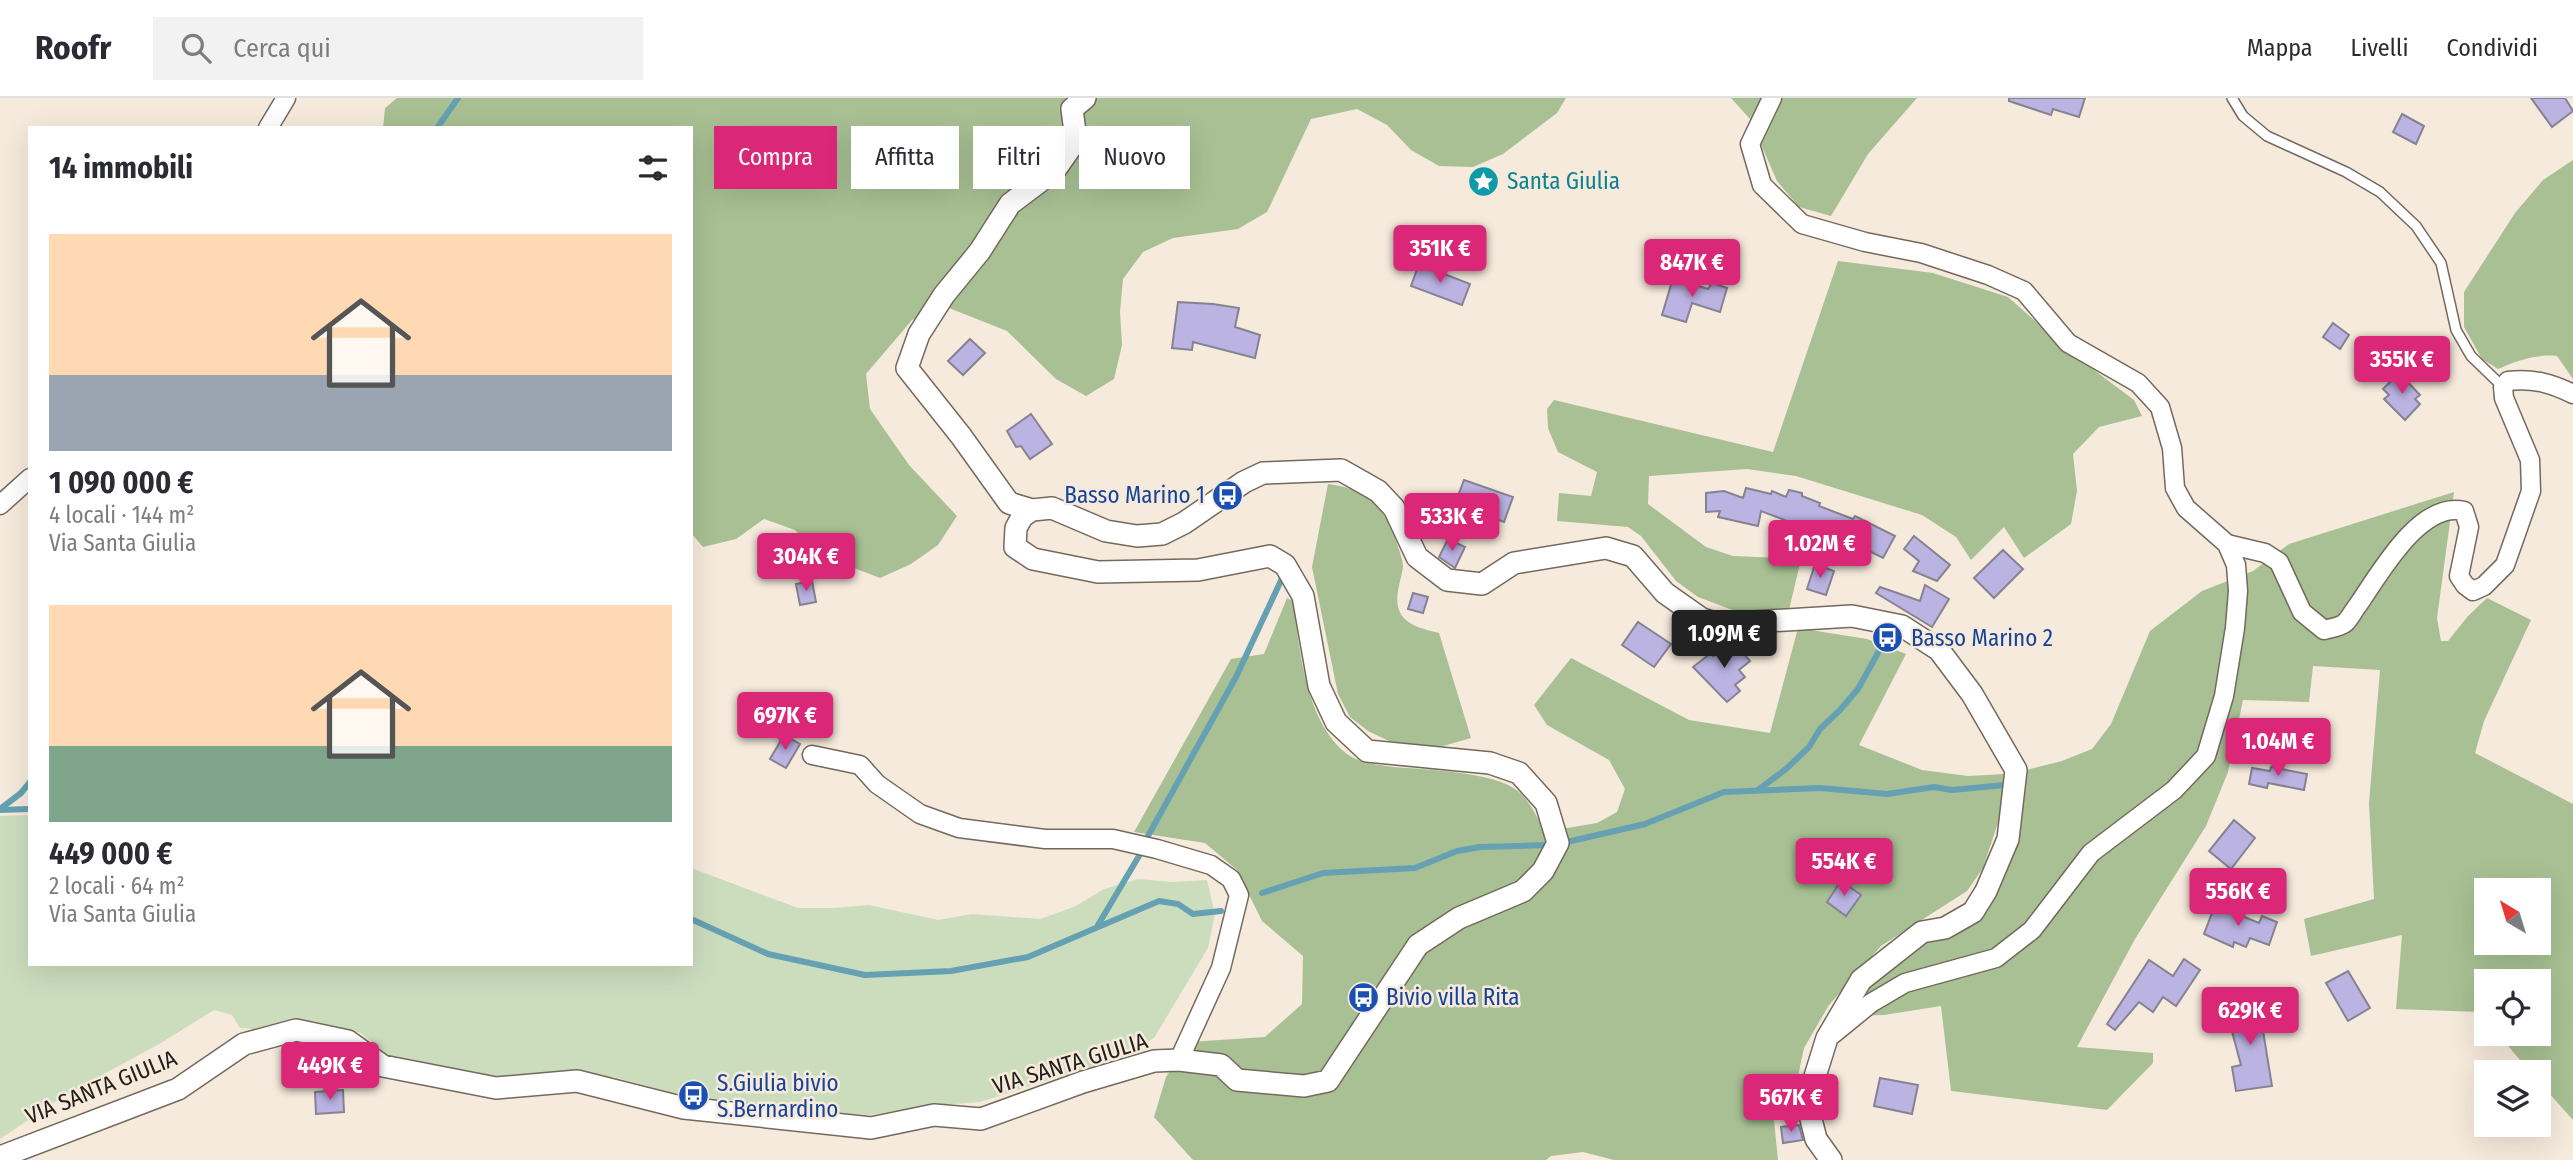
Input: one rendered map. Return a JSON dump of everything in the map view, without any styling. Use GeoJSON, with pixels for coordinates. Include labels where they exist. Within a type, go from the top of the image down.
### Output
{"type":"FeatureCollection","features":[{"type":"Feature","properties":{"kind":"street"},"geometry":{"type":"LineString","coordinates":[[269,126],[286,98]]}},
{"type":"Feature","properties":{"kind":"street"},"geometry":{"type":"LineString","coordinates":[[1085,98],[1072,109],[1076,140],[1055,170],[1010,204],[980,251],[944,295],[919,334],[907,368],[1009,503],[1032,510],[1052,508],[1106,531],[1137,536],[1162,534],[1184,523],[1244,482],[1263,473],[1341,470],[1378,491],[1394,508],[1417,557],[1447,580],[1482,584],[1514,563],[1606,548],[1633,556],[1665,593],[1702,619],[1719,624],[1852,616],[1902,626],[1938,650],[1972,694],[2016,770],[2008,839],[1986,891],[1973,912],[1945,928],[1922,932],[1861,980],[1827,1038],[1812,1086],[1811,1119],[1816,1139],[1831,1160]]}},
{"type":"Feature","properties":{"kind":"street"},"geometry":{"type":"LineString","coordinates":[[1772,98],[1751,144],[1762,185],[1802,224],[1865,242],[1921,253],[1988,275],[2024,291],[2068,343],[2138,383],[2160,407],[2172,448],[2175,488],[2186,508],[2227,544],[2236,565],[2235,628],[2224,696],[2206,756],[2174,790],[2091,853],[2032,930],[1996,958],[1905,983],[1871,1003],[1827,1038]]}},
{"type":"Feature","properties":{"kind":"street"},"geometry":{"type":"LineString","coordinates":[[2227,544],[2265,553],[2279,562],[2302,612],[2324,630],[2344,625],[2397,548],[2412,533],[2431,518],[2455,509],[2464,511],[2469,527],[2459,576],[2473,591],[2484,586],[2505,565],[2531,491],[2530,460],[2504,398],[2503,387],[2508,382],[2524,379],[2552,383],[2573,394]]}},
{"type":"Feature","properties":{"kind":"street"},"geometry":{"type":"LineString","coordinates":[[0,505],[28,480]]}},
{"type":"Feature","properties":{"kind":"street","name":"VIA SANTA GIULIA"},"geometry":{"type":"LineString","coordinates":[[0,1157],[178,1088],[244,1044],[296,1030],[348,1041],[383,1066],[496,1088],[577,1082],[684,1108],[871,1128],[934,1115],[981,1119],[1083,1082],[1154,1061],[1179,1060],[1221,1065],[1237,1080],[1304,1086],[1328,1081],[1418,945],[1459,918],[1523,891],[1543,871],[1558,842],[1546,803],[1518,773],[1490,763],[1367,751],[1336,722],[1319,686],[1303,596],[1285,565],[1270,556],[1198,570],[1098,572],[1033,559],[1015,547],[1016,528],[1022,517],[1032,510]]}},
{"type":"Feature","properties":{"kind":"street"},"geometry":{"type":"LineString","coordinates":[[811,755],[860,765],[877,783],[920,814],[959,828],[1045,839],[1113,839],[1211,865],[1231,879],[1239,895],[1221,968],[1179,1060]]}},
{"type":"Feature","properties":{"kind":"lane"},"geometry":{"type":"LineString","coordinates":[[2232,98],[2243,116],[2267,136],[2357,178],[2380,192],[2416,226],[2441,263],[2456,330],[2471,356],[2503,387]]}},
{"type":"Feature","properties":{"kind":"green space"},"geometry":{"type":"Polygon","coordinates":[[[397,98],[1566,98],[1557,113],[1503,154],[1473,167],[1439,166],[1411,150],[1387,125],[1357,109],[1311,119],[1267,212],[1238,229],[1173,238],[1143,252],[1123,279],[1120,312],[1122,345],[1114,379],[1086,396],[1056,379],[1007,331],[944,306],[912,320],[866,374],[870,409],[909,465],[957,516],[938,545],[911,564],[880,578],[818,554],[795,530],[764,519],[736,539],[703,547],[693,535],[693,126],[383,126],[385,108],[397,98]]]}},
{"type":"Feature","properties":{"kind":"green space"},"geometry":{"type":"Polygon","coordinates":[[[1731,98],[1917,98],[1868,154],[1831,216],[1799,207],[1777,181],[1750,119],[1731,98]]]}},
{"type":"Feature","properties":{"kind":"green space"},"geometry":{"type":"Polygon","coordinates":[[[2573,160],[2573,379],[2557,356],[2527,358],[2498,369],[2482,359],[2464,327],[2464,292],[2515,213],[2543,180],[2573,160]]]}},
{"type":"Feature","properties":{"kind":"green space"},"geometry":{"type":"Polygon","coordinates":[[[1838,261],[1933,273],[2008,297],[2070,352],[2134,400],[2142,416],[2099,427],[2073,454],[2077,491],[2071,524],[2024,558],[2004,527],[1971,560],[1956,537],[1922,515],[1796,476],[1747,469],[1649,476],[1648,504],[1706,547],[1733,556],[1801,559],[1789,610],[1735,611],[1698,597],[1676,581],[1641,536],[1628,527],[1557,521],[1559,493],[1591,496],[1597,472],[1558,452],[1548,428],[1547,409],[1554,400],[1773,452],[1838,261]]]}},
{"type":"Feature","properties":{"kind":"green space"},"geometry":{"type":"Polygon","coordinates":[[[1328,484],[1362,495],[1386,518],[1403,564],[1398,594],[1399,610],[1410,623],[1439,633],[1471,738],[1436,748],[1389,741],[1368,731],[1350,717],[1338,694],[1312,567],[1328,484]]]}},
{"type":"Feature","properties":{"kind":"green space"},"geometry":{"type":"Polygon","coordinates":[[[2454,492],[2437,618],[2441,641],[2448,641],[2487,598],[2531,620],[2484,721],[2475,753],[2573,804],[2573,1120],[2551,1095],[2551,1060],[2520,1060],[2508,1046],[2551,1046],[2551,969],[2474,969],[2474,1012],[2396,1009],[2402,935],[2311,956],[2304,919],[2374,899],[2369,803],[2380,670],[2313,666],[2309,702],[2243,700],[2228,772],[2206,826],[2135,939],[2077,1047],[2153,1053],[2153,1063],[2107,1110],[1951,1091],[1941,1006],[1884,1015],[1846,1016],[1875,974],[1922,937],[1979,913],[2026,770],[2062,761],[2092,749],[2111,724],[2150,631],[2202,591],[2253,571],[2289,544],[2454,492]]]}},
{"type":"Feature","properties":{"kind":"green space"},"geometry":{"type":"Polygon","coordinates":[[[1287,598],[1293,601],[1302,662],[1313,704],[1333,740],[1347,754],[1357,760],[1376,764],[1476,775],[1507,784],[1526,800],[1544,832],[1597,823],[1617,812],[1625,789],[1609,760],[1547,725],[1534,705],[1571,658],[1689,720],[1770,733],[1798,628],[1867,639],[1906,654],[1859,745],[1922,770],[1968,776],[2005,774],[1999,820],[1983,868],[1967,891],[1881,946],[1829,1005],[1804,1048],[1790,1114],[1774,1120],[1778,1160],[1614,1160],[1583,1152],[1551,1156],[1546,1160],[1193,1160],[1154,1117],[1166,1077],[1189,1042],[1265,1037],[1302,1004],[1303,956],[1262,921],[1237,870],[1205,843],[1134,832],[1231,659],[1264,654],[1287,598]]]}},
{"type":"Feature","properties":{"kind":"green space"},"geometry":{"type":"Polygon","coordinates":[[[28,815],[28,966],[693,966],[693,869],[798,908],[869,905],[938,920],[972,914],[1040,919],[1074,907],[1104,889],[1138,879],[1173,882],[1207,880],[1215,914],[1208,948],[1154,1038],[1125,1056],[980,1102],[862,1116],[688,1097],[614,1077],[506,1079],[480,1076],[388,1055],[361,1033],[313,1021],[253,1029],[240,1028],[232,1015],[214,1010],[161,1043],[67,1094],[0,1139],[0,816],[28,815]]]}},
{"type":"Feature","properties":{"kind":"building"},"geometry":{"type":"Polygon","coordinates":[[[2009,98],[2085,98],[2079,117],[2053,109],[2051,115],[2009,101],[2009,98]]]}},
{"type":"Feature","properties":{"kind":"building"},"geometry":{"type":"Polygon","coordinates":[[[2531,98],[2565,98],[2573,111],[2552,127],[2531,98]]]}},
{"type":"Feature","properties":{"kind":"building"},"geometry":{"type":"Polygon","coordinates":[[[2402,114],[2424,126],[2416,144],[2393,132],[2402,114]]]}},
{"type":"Feature","properties":{"kind":"building"},"geometry":{"type":"Polygon","coordinates":[[[1419,264],[1470,284],[1462,305],[1411,286],[1419,264]]]}},
{"type":"Feature","properties":{"kind":"building"},"geometry":{"type":"Polygon","coordinates":[[[1673,278],[1708,289],[1712,283],[1727,288],[1720,312],[1692,303],[1686,322],[1662,315],[1673,278]]]}},
{"type":"Feature","properties":{"kind":"building"},"geometry":{"type":"Polygon","coordinates":[[[1178,302],[1239,308],[1235,327],[1260,335],[1255,358],[1193,342],[1192,350],[1172,348],[1178,302]]]}},
{"type":"Feature","properties":{"kind":"building"},"geometry":{"type":"Polygon","coordinates":[[[2333,323],[2349,335],[2340,349],[2323,337],[2333,323]]]}},
{"type":"Feature","properties":{"kind":"building"},"geometry":{"type":"Polygon","coordinates":[[[970,339],[985,353],[963,375],[948,361],[970,339]]]}},
{"type":"Feature","properties":{"kind":"building"},"geometry":{"type":"Polygon","coordinates":[[[2399,373],[2420,395],[2415,399],[2420,404],[2405,420],[2384,399],[2389,395],[2383,389],[2399,373]]]}},
{"type":"Feature","properties":{"kind":"building"},"geometry":{"type":"Polygon","coordinates":[[[1031,414],[1052,444],[1030,459],[1021,446],[1016,447],[1007,431],[1031,414]]]}},
{"type":"Feature","properties":{"kind":"building"},"geometry":{"type":"Polygon","coordinates":[[[1464,480],[1513,497],[1504,522],[1455,504],[1464,480]]]}},
{"type":"Feature","properties":{"kind":"building"},"geometry":{"type":"Polygon","coordinates":[[[1746,488],[1771,494],[1772,491],[1786,497],[1789,490],[1802,493],[1802,496],[1820,503],[1819,506],[1853,519],[1855,516],[1895,536],[1883,558],[1829,531],[1827,537],[1809,530],[1804,544],[1789,538],[1795,524],[1761,511],[1758,526],[1718,517],[1720,511],[1706,512],[1706,493],[1724,491],[1743,498],[1746,488]]]}},
{"type":"Feature","properties":{"kind":"building"},"geometry":{"type":"Polygon","coordinates":[[[1914,536],[1950,565],[1937,581],[1913,571],[1919,561],[1904,549],[1914,536]]]}},
{"type":"Feature","properties":{"kind":"building"},"geometry":{"type":"Polygon","coordinates":[[[1448,539],[1465,547],[1455,568],[1439,557],[1448,539]]]}},
{"type":"Feature","properties":{"kind":"building"},"geometry":{"type":"Polygon","coordinates":[[[2003,550],[2023,569],[1994,598],[1974,578],[2003,550]]]}},
{"type":"Feature","properties":{"kind":"building"},"geometry":{"type":"Polygon","coordinates":[[[1815,564],[1834,571],[1826,595],[1807,589],[1815,564]]]}},
{"type":"Feature","properties":{"kind":"building"},"geometry":{"type":"Polygon","coordinates":[[[812,581],[816,602],[800,605],[796,584],[812,581]]]}},
{"type":"Feature","properties":{"kind":"building"},"geometry":{"type":"Polygon","coordinates":[[[1925,585],[1949,599],[1932,627],[1876,593],[1880,587],[1920,601],[1925,585]]]}},
{"type":"Feature","properties":{"kind":"building"},"geometry":{"type":"Polygon","coordinates":[[[1413,593],[1428,597],[1423,613],[1408,609],[1413,593]]]}},
{"type":"Feature","properties":{"kind":"building"},"geometry":{"type":"Polygon","coordinates":[[[1638,622],[1671,644],[1654,667],[1622,645],[1638,622]]]}},
{"type":"Feature","properties":{"kind":"building"},"geometry":{"type":"Polygon","coordinates":[[[1732,640],[1750,661],[1739,670],[1745,677],[1735,685],[1740,691],[1727,702],[1693,667],[1711,653],[1713,656],[1732,640]]]}},
{"type":"Feature","properties":{"kind":"building"},"geometry":{"type":"Polygon","coordinates":[[[784,735],[800,744],[786,768],[770,759],[784,735]]]}},
{"type":"Feature","properties":{"kind":"building"},"geometry":{"type":"Polygon","coordinates":[[[2271,767],[2307,774],[2304,790],[2268,783],[2267,788],[2249,784],[2252,768],[2270,771],[2271,767]]]}},
{"type":"Feature","properties":{"kind":"building"},"geometry":{"type":"Polygon","coordinates":[[[2234,820],[2255,838],[2231,869],[2209,851],[2234,820]]]}},
{"type":"Feature","properties":{"kind":"building"},"geometry":{"type":"Polygon","coordinates":[[[1841,881],[1861,895],[1846,916],[1827,902],[1841,881]]]}},
{"type":"Feature","properties":{"kind":"building"},"geometry":{"type":"Polygon","coordinates":[[[2215,905],[2259,923],[2262,916],[2277,922],[2269,945],[2250,938],[2246,947],[2234,942],[2233,947],[2204,934],[2215,905]]]}},
{"type":"Feature","properties":{"kind":"building"},"geometry":{"type":"Polygon","coordinates":[[[2184,959],[2200,970],[2176,1006],[2163,997],[2153,1012],[2139,1002],[2115,1030],[2107,1024],[2149,960],[2173,976],[2184,959]]]}},
{"type":"Feature","properties":{"kind":"building"},"geometry":{"type":"Polygon","coordinates":[[[2348,971],[2370,1008],[2348,1021],[2326,983],[2348,971]]]}},
{"type":"Feature","properties":{"kind":"building"},"geometry":{"type":"Polygon","coordinates":[[[2259,1000],[2266,1030],[2263,1031],[2272,1086],[2236,1091],[2232,1067],[2241,1065],[2226,1009],[2259,1000]]]}},
{"type":"Feature","properties":{"kind":"building"},"geometry":{"type":"Polygon","coordinates":[[[1880,1078],[1918,1085],[1912,1114],[1874,1106],[1880,1078]]]}},
{"type":"Feature","properties":{"kind":"building"},"geometry":{"type":"Polygon","coordinates":[[[343,1090],[344,1112],[316,1114],[315,1092],[343,1090]]]}},
{"type":"Feature","properties":{"kind":"building"},"geometry":{"type":"Polygon","coordinates":[[[1799,1125],[1803,1140],[1783,1143],[1781,1127],[1799,1125]]]}},
{"type":"Feature","properties":{"kind":"waterway"},"geometry":{"type":"LineString","coordinates":[[438,126],[458,98]]}},
{"type":"Feature","properties":{"kind":"waterway"},"geometry":{"type":"LineString","coordinates":[[1148,836],[1236,677],[1284,574]]}},
{"type":"Feature","properties":{"kind":"waterway"},"geometry":{"type":"LineString","coordinates":[[1758,790],[1809,747],[1820,729],[1858,689],[1879,651]]}},
{"type":"Feature","properties":{"kind":"waterway"},"geometry":{"type":"LineString","coordinates":[[0,809],[28,784]]}},
{"type":"Feature","properties":{"kind":"waterway"},"geometry":{"type":"LineString","coordinates":[[1567,842],[1645,824],[1724,792],[1820,788],[1887,794],[1934,787],[1952,790],[2005,785]]}},
{"type":"Feature","properties":{"kind":"waterway"},"geometry":{"type":"LineString","coordinates":[[0,810],[28,809]]}},
{"type":"Feature","properties":{"kind":"waterway"},"geometry":{"type":"LineString","coordinates":[[1262,893],[1323,873],[1415,868],[1457,851],[1480,847],[1549,845]]}},
{"type":"Feature","properties":{"kind":"waterway"},"geometry":{"type":"LineString","coordinates":[[1098,925],[1139,856]]}},
{"type":"Feature","properties":{"kind":"waterway"},"geometry":{"type":"LineString","coordinates":[[693,920],[768,954],[865,975],[951,971],[1028,957],[1159,901],[1178,904],[1193,914],[1221,911]]}},
{"type":"Feature","properties":{"kind":"place","name":"Santa Giulia"},"geometry":{"type":"Point","coordinates":[1484,181]}},
{"type":"Feature","properties":{"kind":"place","name":"Basso Marino 1"},"geometry":{"type":"Point","coordinates":[1228,495]}},
{"type":"Feature","properties":{"kind":"place","name":"Basso Marino 2"},"geometry":{"type":"Point","coordinates":[1888,638]}},
{"type":"Feature","properties":{"kind":"place","name":"Bivio villa Rita"},"geometry":{"type":"Point","coordinates":[1363,997]}},
{"type":"Feature","properties":{"kind":"place","name":"S.Giulia bivio S.Bernardino"},"geometry":{"type":"Point","coordinates":[694,1096]}}]}
